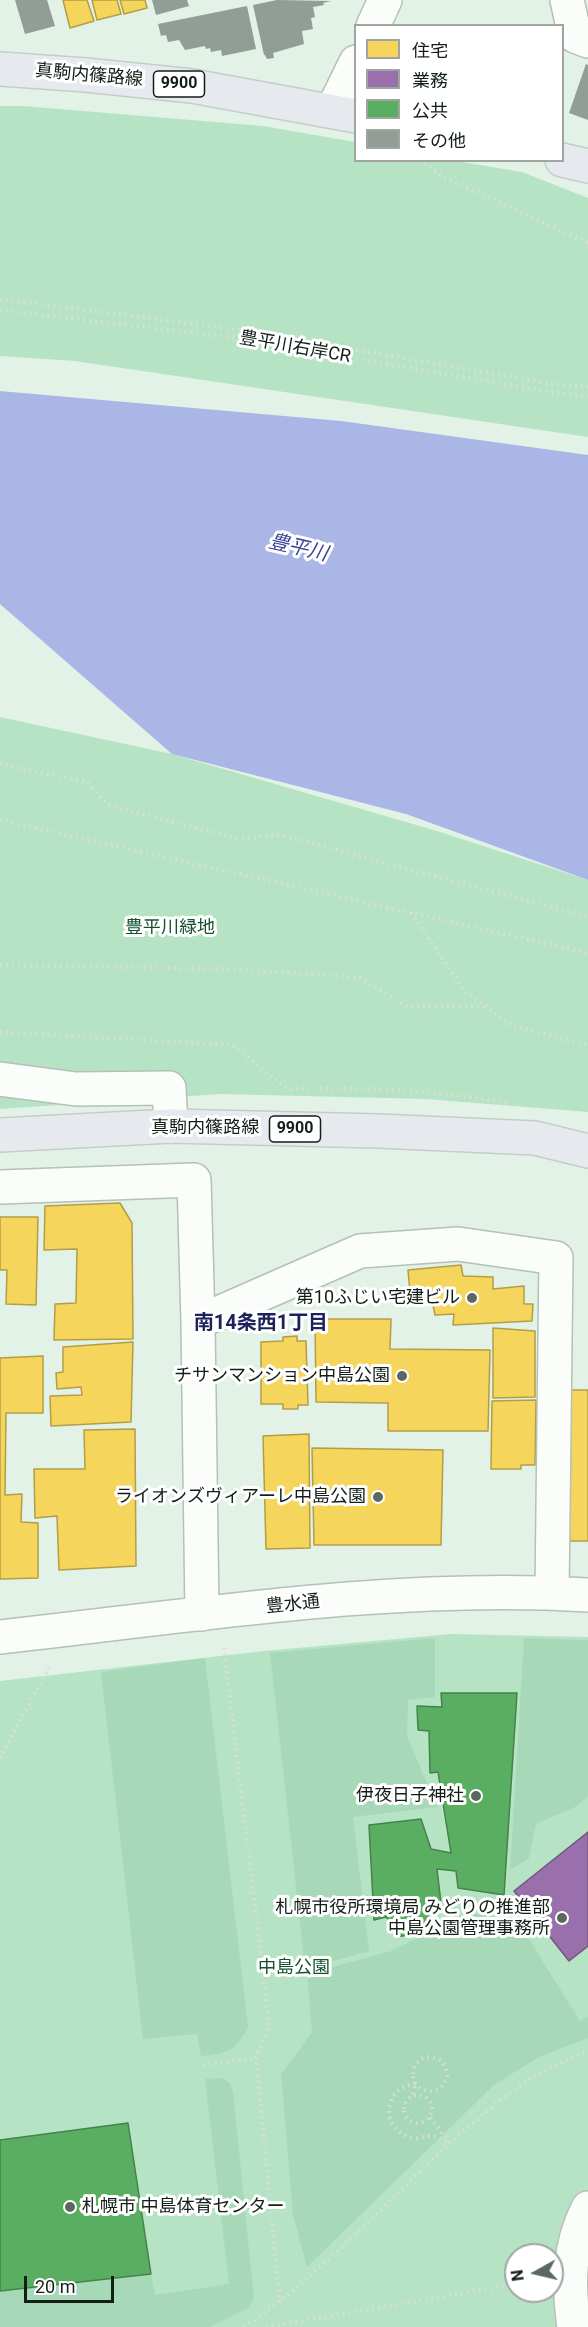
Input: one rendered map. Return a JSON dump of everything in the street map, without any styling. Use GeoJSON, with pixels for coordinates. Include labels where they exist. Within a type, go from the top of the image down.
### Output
{"type":"FeatureCollection","features":[{"type":"Feature","properties":{"kind":"main road","name":"真駒内篠路線"},"geometry":{"type":"LineString","coordinates":[[0,69],[192,86],[344,113]]}},
{"type":"Feature","properties":{"kind":"main road"},"geometry":{"type":"LineString","coordinates":[[564,161],[588,166]]}},
{"type":"Feature","properties":{"kind":"main road","name":"真駒内篠路線"},"geometry":{"type":"LineString","coordinates":[[0,1135],[171,1126],[378,1131],[535,1138],[588,1151]]}},
{"type":"Feature","properties":{"kind":"street"},"geometry":{"type":"LineString","coordinates":[[374,24],[385,0]]}},
{"type":"Feature","properties":{"kind":"street"},"geometry":{"type":"LineString","coordinates":[[567,0],[574,36],[588,41]]}},
{"type":"Feature","properties":{"kind":"street"},"geometry":{"type":"LineString","coordinates":[[344,113],[354,70]]}},
{"type":"Feature","properties":{"kind":"street"},"geometry":{"type":"LineString","coordinates":[[0,1079],[76,1089],[168,1088],[171,1126]]}},
{"type":"Feature","properties":{"kind":"street"},"geometry":{"type":"LineString","coordinates":[[0,1187],[194,1180],[202,1614]]}},
{"type":"Feature","properties":{"kind":"street"},"geometry":{"type":"LineString","coordinates":[[198,1322],[360,1251],[458,1244],[556,1258],[552,1593]]}},
{"type":"Feature","properties":{"kind":"street","name":"豊水通"},"geometry":{"type":"LineString","coordinates":[[0,1637],[202,1614],[437,1593],[588,1595]]}},
{"type":"Feature","properties":{"kind":"street"},"geometry":{"type":"LineString","coordinates":[[574,2326],[570,2288],[571,2253],[588,2208]]}},
{"type":"Feature","properties":{"kind":"path"},"geometry":{"type":"LineString","coordinates":[[423,162],[444,177],[588,243]]}},
{"type":"Feature","properties":{"kind":"path"},"geometry":{"type":"LineString","coordinates":[[0,299],[240,330],[553,384],[588,387]]}},
{"type":"Feature","properties":{"kind":"path","name":"豊平川右岸CR"},"geometry":{"type":"LineString","coordinates":[[0,310],[238,338],[555,393],[588,396]]}},
{"type":"Feature","properties":{"kind":"path"},"geometry":{"type":"LineString","coordinates":[[0,764],[87,782],[106,802],[115,807],[239,839],[272,834],[284,836],[588,916]]}},
{"type":"Feature","properties":{"kind":"path"},"geometry":{"type":"LineString","coordinates":[[0,820],[588,953]]}},
{"type":"Feature","properties":{"kind":"path"},"geometry":{"type":"LineString","coordinates":[[411,912],[465,991],[512,1026],[588,1045]]}},
{"type":"Feature","properties":{"kind":"path"},"geometry":{"type":"LineString","coordinates":[[0,965],[227,969],[359,977],[407,1007],[487,1007]]}},
{"type":"Feature","properties":{"kind":"path"},"geometry":{"type":"LineString","coordinates":[[0,1032],[233,1045],[287,1089],[338,1087],[449,1094],[522,1105]]}},
{"type":"Feature","properties":{"kind":"path"},"geometry":{"type":"LineString","coordinates":[[224,1648],[269,2025],[256,2058],[280,2302]]}},
{"type":"Feature","properties":{"kind":"path"},"geometry":{"type":"LineString","coordinates":[[0,1758],[49,1668]]}},
{"type":"Feature","properties":{"kind":"path"},"geometry":{"type":"LineString","coordinates":[[244,2327],[280,2302],[497,2102],[526,2080],[570,2058],[588,2052]]}},
{"type":"Feature","properties":{"kind":"path"},"geometry":{"type":"LineString","coordinates":[[413,2094],[422,2095],[430,2100],[433,2109],[430,2118],[422,2123],[413,2123],[406,2118],[403,2109],[406,2100],[413,2094],[416,2083],[414,2071],[419,2062],[429,2057],[435,2058],[444,2064],[447,2074],[443,2085],[434,2091],[430,2100]]}},
{"type":"Feature","properties":{"kind":"path"},"geometry":{"type":"LineString","coordinates":[[203,2066],[256,2058]]}},
{"type":"Feature","properties":{"kind":"path"},"geometry":{"type":"LineString","coordinates":[[416,2083],[404,2086],[394,2094],[389,2106],[389,2118],[396,2129],[406,2137],[418,2139],[430,2135],[450,2143]]}},
{"type":"Feature","properties":{"kind":"path"},"geometry":{"type":"LineString","coordinates":[[416,2083],[423,2090],[434,2091]]}},
{"type":"Feature","properties":{"kind":"path"},"geometry":{"type":"LineString","coordinates":[[430,2118],[450,2143]]}},
{"type":"Feature","properties":{"kind":"path"},"geometry":{"type":"LineString","coordinates":[[266,2327],[504,2286]]}},
{"type":"Feature","properties":{"kind":"green space"},"geometry":{"type":"Polygon","coordinates":[[[0,106],[263,126],[354,142],[354,162],[462,162],[522,172],[588,198],[588,437],[75,361],[0,356],[0,106]]]}},
{"type":"Feature","properties":{"kind":"green space","name":"豊平川緑地"},"geometry":{"type":"Polygon","coordinates":[[[0,717],[172,754],[437,831],[588,880],[588,1112],[426,1099],[221,1094],[0,1109],[0,717]]]}},
{"type":"Feature","properties":{"kind":"green space","name":"中島公園"},"geometry":{"type":"Polygon","coordinates":[[[451,1634],[588,1637],[588,2327],[0,2327],[0,1681],[264,1651],[451,1634]]]}},
{"type":"Feature","properties":{"kind":"green space"},"geometry":{"type":"Polygon","coordinates":[[[435,1638],[435,1697],[408,1700],[407,1736],[437,1807],[353,1817],[369,1951],[305,1969],[270,1653],[435,1638]]]}},
{"type":"Feature","properties":{"kind":"green space"},"geometry":{"type":"Polygon","coordinates":[[[524,1638],[588,1640],[588,1797],[575,1807],[536,1824],[529,1858],[510,1870],[524,1638]]]}},
{"type":"Feature","properties":{"kind":"green space"},"geometry":{"type":"Polygon","coordinates":[[[205,1658],[248,2027],[239,2042],[230,2050],[201,2056],[197,2034],[143,2039],[101,1672],[205,1658]]]}},
{"type":"Feature","properties":{"kind":"green space"},"geometry":{"type":"Polygon","coordinates":[[[470,1913],[517,1920],[580,2021],[588,2016],[588,2038],[539,2057],[494,2085],[307,2267],[293,2215],[281,2075],[312,2032],[307,1974],[391,1951],[470,1913]]]}},
{"type":"Feature","properties":{"kind":"green space"},"geometry":{"type":"Polygon","coordinates":[[[222,2078],[230,2083],[233,2092],[254,2298],[248,2308],[210,2327],[0,2327],[0,2291],[151,2274],[155,2295],[229,2284],[205,2079],[222,2078]]]}},
{"type":"Feature","properties":{"kind":"water","name":"豊平川"},"geometry":{"type":"Polygon","coordinates":[[[0,391],[341,421],[588,455],[588,880],[406,814],[172,754],[0,604],[0,391]]]}},
{"type":"Feature","properties":{"kind":"building: 住宅"},"geometry":{"type":"Polygon","coordinates":[[[63,0],[87,0],[94,21],[70,28],[63,0]]]}},
{"type":"Feature","properties":{"kind":"building: 住宅"},"geometry":{"type":"Polygon","coordinates":[[[92,0],[117,0],[121,14],[97,20],[92,0]]]}},
{"type":"Feature","properties":{"kind":"building: 住宅"},"geometry":{"type":"Polygon","coordinates":[[[120,0],[145,0],[147,8],[124,14],[120,0]]]}},
{"type":"Feature","properties":{"kind":"building: 住宅"},"geometry":{"type":"Polygon","coordinates":[[[120,1203],[132,1223],[133,1339],[54,1340],[55,1304],[76,1303],[77,1249],[44,1250],[45,1206],[120,1203]]]}},
{"type":"Feature","properties":{"kind":"building: 住宅"},"geometry":{"type":"Polygon","coordinates":[[[0,1217],[38,1217],[36,1305],[6,1304],[7,1270],[0,1270],[0,1217]]]}},
{"type":"Feature","properties":{"kind":"building: 住宅","name":"第10ふじい宅建ビル"},"geometry":{"type":"Polygon","coordinates":[[[461,1265],[463,1276],[493,1277],[493,1289],[524,1286],[524,1304],[533,1304],[532,1321],[453,1325],[454,1314],[435,1315],[433,1305],[410,1292],[408,1270],[461,1265]]]}},
{"type":"Feature","properties":{"kind":"building: 住宅","name":"チサンマンション中島公園"},"geometry":{"type":"Polygon","coordinates":[[[315,1319],[391,1319],[390,1349],[490,1350],[488,1431],[388,1431],[388,1403],[316,1402],[315,1319]]]}},
{"type":"Feature","properties":{"kind":"building: 住宅"},"geometry":{"type":"Polygon","coordinates":[[[493,1328],[535,1331],[535,1397],[493,1398],[493,1328]]]}},
{"type":"Feature","properties":{"kind":"building: 住宅"},"geometry":{"type":"Polygon","coordinates":[[[297,1336],[297,1341],[306,1341],[308,1405],[298,1405],[298,1409],[283,1409],[283,1404],[261,1404],[261,1342],[283,1341],[283,1337],[297,1336]]]}},
{"type":"Feature","properties":{"kind":"building: 住宅"},"geometry":{"type":"Polygon","coordinates":[[[133,1342],[131,1422],[51,1426],[50,1396],[82,1395],[81,1387],[57,1389],[56,1373],[63,1372],[63,1347],[133,1342]]]}},
{"type":"Feature","properties":{"kind":"building: 住宅"},"geometry":{"type":"Polygon","coordinates":[[[43,1356],[43,1413],[6,1413],[5,1495],[22,1494],[21,1522],[38,1523],[38,1578],[0,1579],[0,1358],[43,1356]]]}},
{"type":"Feature","properties":{"kind":"building: 住宅"},"geometry":{"type":"Polygon","coordinates":[[[569,1390],[588,1390],[588,1541],[569,1541],[569,1390]]]}},
{"type":"Feature","properties":{"kind":"building: 住宅"},"geometry":{"type":"Polygon","coordinates":[[[536,1400],[535,1465],[521,1465],[521,1469],[491,1469],[492,1401],[536,1400]]]}},
{"type":"Feature","properties":{"kind":"building: 住宅"},"geometry":{"type":"Polygon","coordinates":[[[135,1429],[136,1566],[59,1570],[57,1516],[35,1518],[34,1469],[85,1469],[84,1430],[135,1429]]]}},
{"type":"Feature","properties":{"kind":"building: 住宅"},"geometry":{"type":"Polygon","coordinates":[[[309,1434],[310,1548],[266,1549],[263,1436],[309,1434]]]}},
{"type":"Feature","properties":{"kind":"building: 住宅","name":"ライオンズヴィアーレ中島公園"},"geometry":{"type":"Polygon","coordinates":[[[312,1448],[443,1450],[441,1545],[314,1545],[312,1448]]]}},
{"type":"Feature","properties":{"kind":"building: 業務","name":"札幌市役所環境局 みどりの推進部 中島公園管理事務所"},"geometry":{"type":"Polygon","coordinates":[[[588,1832],[588,1946],[569,1961],[514,1891],[588,1832]]]}},
{"type":"Feature","properties":{"kind":"building: 公共","name":"伊夜日子神社"},"geometry":{"type":"Polygon","coordinates":[[[441,1693],[517,1693],[504,1895],[458,1888],[456,1871],[437,1869],[442,1911],[428,1910],[430,1932],[395,1937],[391,1923],[386,1917],[374,1920],[369,1825],[421,1819],[431,1849],[451,1853],[438,1772],[430,1773],[429,1731],[418,1730],[417,1706],[442,1707],[441,1693]]]}},
{"type":"Feature","properties":{"kind":"building: 公共","name":"札幌市 中島体育センター"},"geometry":{"type":"Polygon","coordinates":[[[128,2123],[151,2274],[0,2291],[0,2140],[128,2123]]]}},
{"type":"Feature","properties":{"kind":"building: その他"},"geometry":{"type":"Polygon","coordinates":[[[15,0],[47,0],[55,26],[25,34],[15,0]]]}},
{"type":"Feature","properties":{"kind":"building: その他"},"geometry":{"type":"Polygon","coordinates":[[[152,0],[187,0],[189,6],[156,15],[152,0]]]}},
{"type":"Feature","properties":{"kind":"building: その他"},"geometry":{"type":"Polygon","coordinates":[[[277,0],[331,1],[313,7],[315,17],[311,18],[313,29],[302,31],[304,44],[273,53],[274,58],[267,59],[264,55],[253,5],[277,0]]]}},
{"type":"Feature","properties":{"kind":"building: その他"},"geometry":{"type":"Polygon","coordinates":[[[247,6],[256,49],[222,56],[221,50],[211,52],[210,48],[206,49],[205,46],[185,50],[179,40],[168,42],[166,35],[161,36],[158,24],[247,6]]]}},
{"type":"Feature","properties":{"kind":"building: その他"},"geometry":{"type":"Polygon","coordinates":[[[586,64],[588,65],[588,120],[569,113],[586,64]]]}},
{"type":"Feature","properties":{"kind":"place","name":"第10ふじい宅建ビル"},"geometry":{"type":"Point","coordinates":[472,1298]}},
{"type":"Feature","properties":{"kind":"place","name":"チサンマンション中島公園"},"geometry":{"type":"Point","coordinates":[402,1376]}},
{"type":"Feature","properties":{"kind":"place","name":"ライオンズヴィアーレ中島公園"},"geometry":{"type":"Point","coordinates":[378,1497]}},
{"type":"Feature","properties":{"kind":"place","name":"伊夜日子神社"},"geometry":{"type":"Point","coordinates":[476,1796]}},
{"type":"Feature","properties":{"kind":"place","name":"札幌市役所環境局 みどりの推進部 中島公園管理事務所"},"geometry":{"type":"Point","coordinates":[562,1918]}},
{"type":"Feature","properties":{"kind":"place","name":"札幌市 中島体育センター"},"geometry":{"type":"Point","coordinates":[70,2207]}},
{"type":"Feature","properties":{"kind":"district","name":"南14条西1丁目"},"geometry":{"type":"Point","coordinates":[261,1324]}}]}
